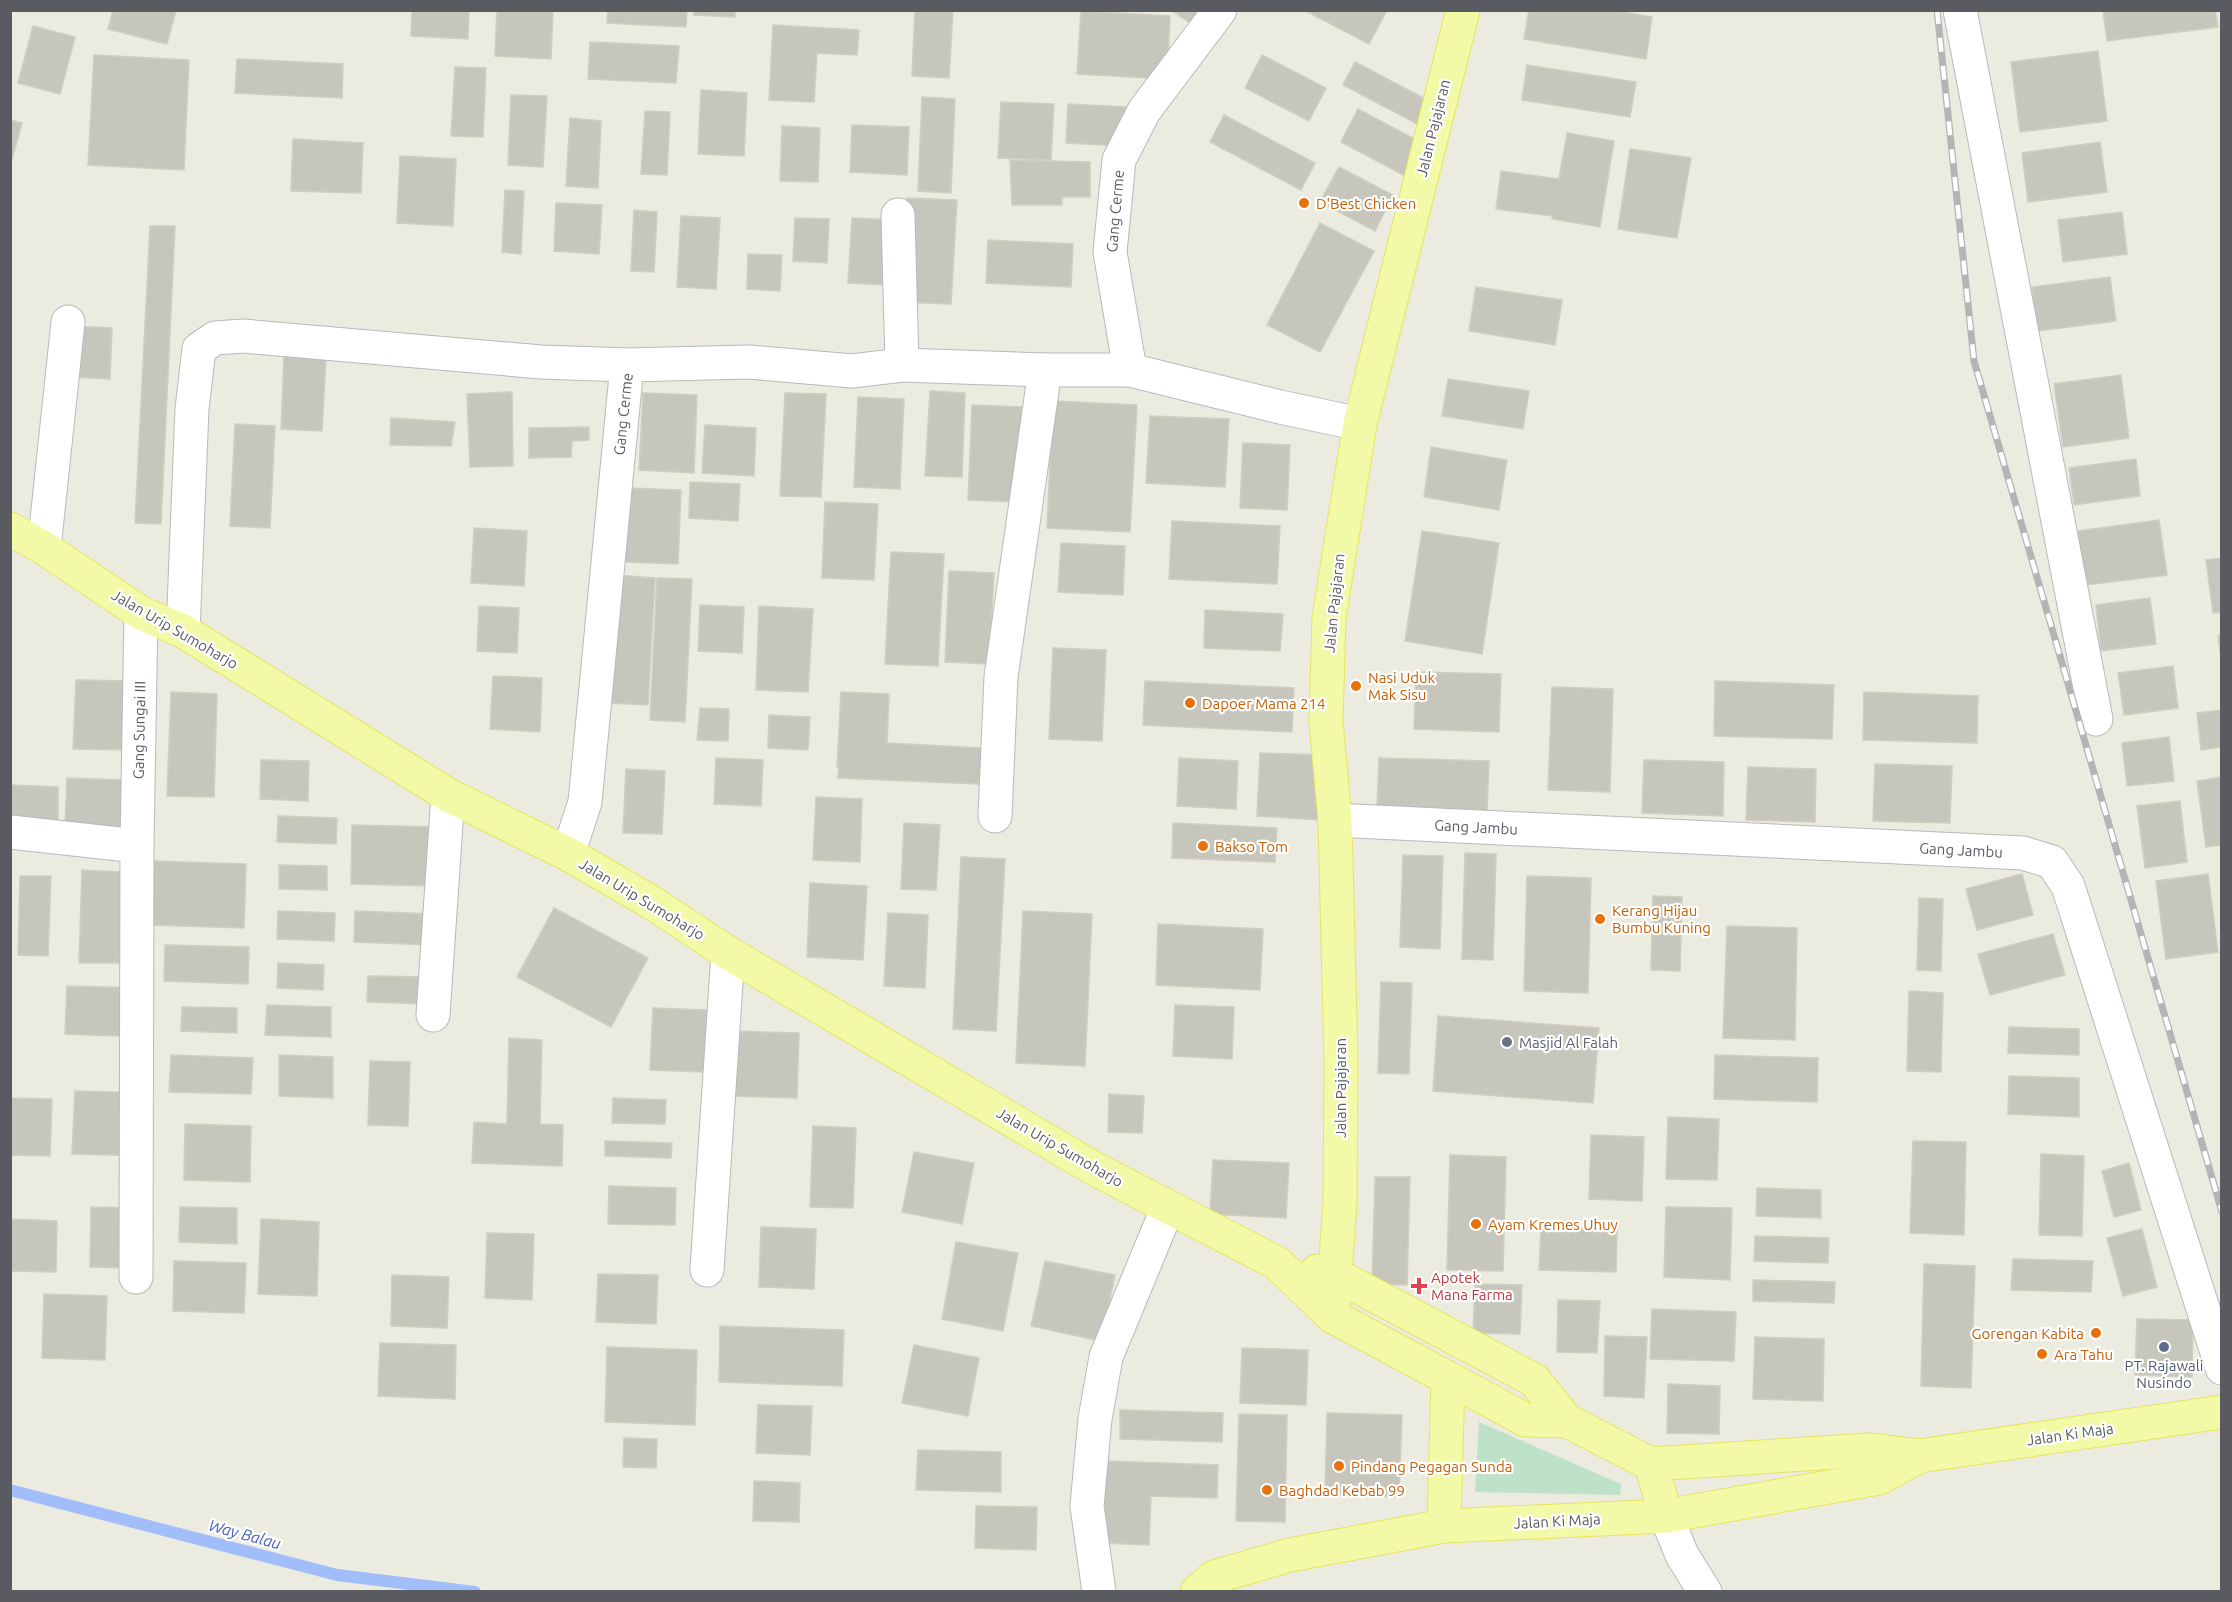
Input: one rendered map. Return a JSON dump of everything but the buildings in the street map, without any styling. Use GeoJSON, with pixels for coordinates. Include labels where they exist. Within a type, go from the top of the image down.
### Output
{"type":"FeatureCollection","features":[{"type":"Feature","properties":{"kind":"main road","name":"Jalan Pajajaran"},"geometry":{"type":"LineString","coordinates":[[1332,1316],[1340,1202],[1341,1063],[1335,820],[1326,722],[1329,618],[1360,424],[1463,10]]}},
{"type":"Feature","properties":{"kind":"main road","name":"Jalan Urip Sumoharjo"},"geometry":{"type":"LineString","coordinates":[[10,529],[44,548],[141,613],[183,631],[448,795],[568,854],[654,904],[728,953],[1095,1169],[1277,1263],[1336,1275],[1534,1380],[1567,1421],[1651,1464]]}},
{"type":"Feature","properties":{"kind":"main road","name":"Jalan Urip Sumoharjo"},"geometry":{"type":"LineString","coordinates":[[1277,1263],[1332,1316],[1526,1420],[1567,1421]]}},
{"type":"Feature","properties":{"kind":"main road"},"geometry":{"type":"LineString","coordinates":[[1444,1526],[1448,1379]]}},
{"type":"Feature","properties":{"kind":"main road","name":"Jalan Ki Maja"},"geometry":{"type":"LineString","coordinates":[[1651,1464],[1868,1450],[1920,1456],[2222,1412]]}},
{"type":"Feature","properties":{"kind":"main road","name":"Jalan Ki Maja"},"geometry":{"type":"LineString","coordinates":[[1197,1592],[1214,1577],[1290,1555],[1444,1526],[1666,1516],[1879,1478],[1920,1456]]}},
{"type":"Feature","properties":{"kind":"main road"},"geometry":{"type":"LineString","coordinates":[[1651,1464],[1666,1516]]}},
{"type":"Feature","properties":{"kind":"street","name":"Gang Cerme"},"geometry":{"type":"LineString","coordinates":[[1130,370],[1110,252],[1119,160],[1144,111],[1220,10]]}},
{"type":"Feature","properties":{"kind":"street"},"geometry":{"type":"LineString","coordinates":[[1960,10],[2096,719]]}},
{"type":"Feature","properties":{"kind":"street"},"geometry":{"type":"LineString","coordinates":[[898,215],[902,366]]}},
{"type":"Feature","properties":{"kind":"street"},"geometry":{"type":"LineString","coordinates":[[44,548],[68,322]]}},
{"type":"Feature","properties":{"kind":"street"},"geometry":{"type":"LineString","coordinates":[[183,631],[192,409],[199,349],[215,338],[243,336],[541,362],[627,366]]}},
{"type":"Feature","properties":{"kind":"street","name":"Gang Cerme"},"geometry":{"type":"LineString","coordinates":[[568,854],[585,802],[627,366],[749,362],[852,371],[902,366],[1130,370],[1360,424]]}},
{"type":"Feature","properties":{"kind":"street"},"geometry":{"type":"LineString","coordinates":[[995,816],[1000,677],[1045,370]]}},
{"type":"Feature","properties":{"kind":"street","name":"Gang Sungai III"},"geometry":{"type":"LineString","coordinates":[[136,1278],[137,846],[141,613]]}},
{"type":"Feature","properties":{"kind":"street"},"geometry":{"type":"LineString","coordinates":[[433,1015],[448,795]]}},
{"type":"Feature","properties":{"kind":"street","name":"Gang Jambu"},"geometry":{"type":"LineString","coordinates":[[1335,820],[2023,853],[2052,862],[2068,886],[2222,1368]]}},
{"type":"Feature","properties":{"kind":"street"},"geometry":{"type":"LineString","coordinates":[[10,832],[137,846]]}},
{"type":"Feature","properties":{"kind":"street"},"geometry":{"type":"LineString","coordinates":[[707,1270],[728,953]]}},
{"type":"Feature","properties":{"kind":"street"},"geometry":{"type":"LineString","coordinates":[[1099,1592],[1087,1506],[1096,1409],[1106,1357],[1168,1207]]}},
{"type":"Feature","properties":{"kind":"street"},"geometry":{"type":"LineString","coordinates":[[1666,1516],[1682,1555],[1705,1592]]}},
{"type":"Feature","properties":{"kind":"green space"},"geometry":{"type":"Polygon","coordinates":[[[1479,1422],[1621,1484],[1620,1495],[1475,1492],[1479,1422]]]}},
{"type":"Feature","properties":{"kind":"waterway","name":"Way Balau"},"geometry":{"type":"LineString","coordinates":[[10,1490],[337,1575],[475,1592]]}},
{"type":"Feature","properties":{"kind":"railway"},"geometry":{"type":"LineString","coordinates":[[1937,10],[1974,361],[2222,1212]]}},
{"type":"Feature","properties":{"kind":"place","name":"D'Best Chicken"},"geometry":{"type":"Point","coordinates":[1304,203]}},
{"type":"Feature","properties":{"kind":"place","name":"Nasi Uduk Mak Sisu"},"geometry":{"type":"Point","coordinates":[1356,686]}},
{"type":"Feature","properties":{"kind":"place","name":"Dapoer Mama 214"},"geometry":{"type":"Point","coordinates":[1190,703]}},
{"type":"Feature","properties":{"kind":"place","name":"Bakso Tom"},"geometry":{"type":"Point","coordinates":[1203,846]}},
{"type":"Feature","properties":{"kind":"place","name":"Kerang Hijau Bumbu Kuning"},"geometry":{"type":"Point","coordinates":[1600,919]}},
{"type":"Feature","properties":{"kind":"place","name":"Masjid Al Falah"},"geometry":{"type":"Point","coordinates":[1507,1042]}},
{"type":"Feature","properties":{"kind":"place","name":"Ayam Kremes Uhuy"},"geometry":{"type":"Point","coordinates":[1476,1224]}},
{"type":"Feature","properties":{"kind":"place","name":"Apotek Mana Farma"},"geometry":{"type":"Point","coordinates":[1419,1286]}},
{"type":"Feature","properties":{"kind":"place","name":"Gorengan Kabita"},"geometry":{"type":"Point","coordinates":[2096,1333]}},
{"type":"Feature","properties":{"kind":"place","name":"PT. Rajawali Nusindo"},"geometry":{"type":"Point","coordinates":[2164,1347]}},
{"type":"Feature","properties":{"kind":"place","name":"Ara Tahu"},"geometry":{"type":"Point","coordinates":[2042,1354]}},
{"type":"Feature","properties":{"kind":"place","name":"Pindang Pegagan Sunda"},"geometry":{"type":"Point","coordinates":[1339,1466]}},
{"type":"Feature","properties":{"kind":"place","name":"Baghdad Kebab 99"},"geometry":{"type":"Point","coordinates":[1267,1490]}}]}
